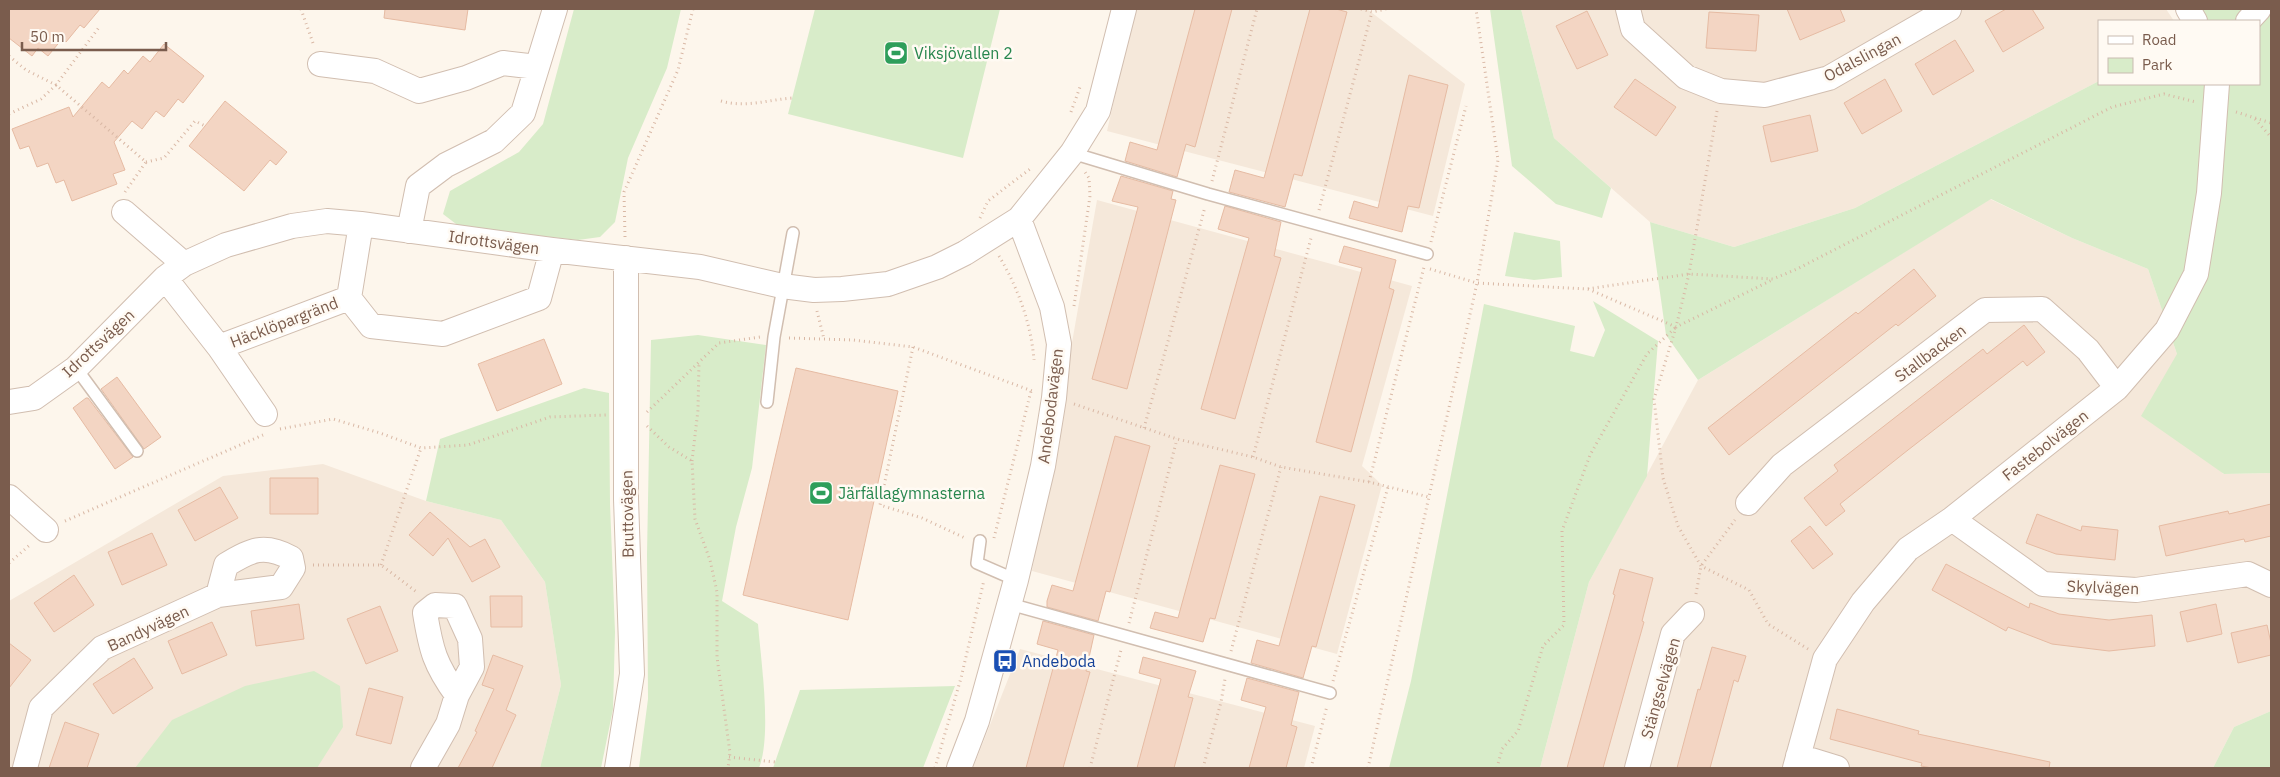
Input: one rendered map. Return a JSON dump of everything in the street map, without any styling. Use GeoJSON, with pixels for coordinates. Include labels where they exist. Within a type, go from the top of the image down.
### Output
{"type":"FeatureCollection","features":[{"type":"Feature","properties":{"kind":"street"},"geometry":{"type":"LineString","coordinates":[[408,231],[418,186],[446,165],[494,141],[523,113],[555,9]]}},
{"type":"Feature","properties":{"kind":"street"},"geometry":{"type":"LineString","coordinates":[[1019,219],[1072,153],[1098,111],[1124,9]]}},
{"type":"Feature","properties":{"kind":"street","name":"Odalslingan"},"geometry":{"type":"LineString","coordinates":[[1628,9],[1634,29],[1686,77],[1721,91],[1765,95],[1829,78],[1949,9]]}},
{"type":"Feature","properties":{"kind":"street"},"geometry":{"type":"LineString","coordinates":[[2188,9],[2194,20]]}},
{"type":"Feature","properties":{"kind":"street"},"geometry":{"type":"LineString","coordinates":[[2249,20],[2259,9]]}},
{"type":"Feature","properties":{"kind":"street"},"geometry":{"type":"LineString","coordinates":[[320,64],[375,71],[419,91],[466,78],[503,63],[537,66]]}},
{"type":"Feature","properties":{"kind":"street","name":"Fastebolvägen"},"geometry":{"type":"LineString","coordinates":[[1796,762],[1825,659],[1864,602],[1908,549],[1952,519],[2117,388],[2167,330],[2196,274],[2209,193],[2216,95]]}},
{"type":"Feature","properties":{"kind":"street"},"geometry":{"type":"LineString","coordinates":[[124,212],[184,264]]}},
{"type":"Feature","properties":{"kind":"street","name":"Idrottsvägen"},"geometry":{"type":"LineString","coordinates":[[9,402],[34,398],[76,368],[165,278],[184,264],[226,245],[292,226],[327,221],[552,250],[630,249],[782,286],[814,290],[888,284],[937,267],[988,239],[1019,219]]}},
{"type":"Feature","properties":{"kind":"street","name":"Andebodavägen"},"geometry":{"type":"LineString","coordinates":[[959,768],[977,721],[1010,604],[1043,466],[1054,398],[1059,344],[1052,307],[1019,219]]}},
{"type":"Feature","properties":{"kind":"street","name":"Häcklöpargränd"},"geometry":{"type":"LineString","coordinates":[[361,224],[349,298],[372,326],[443,334],[539,298],[552,250]]}},
{"type":"Feature","properties":{"kind":"street","name":"Bruttovägen"},"geometry":{"type":"LineString","coordinates":[[617,768],[632,674],[626,499],[633,416],[630,249]]}},
{"type":"Feature","properties":{"kind":"street","name":"Häcklöpargränd"},"geometry":{"type":"LineString","coordinates":[[165,278],[219,347],[268,426]]}},
{"type":"Feature","properties":{"kind":"street","name":"Häcklöpargränd"},"geometry":{"type":"LineString","coordinates":[[219,347],[349,298]]}},
{"type":"Feature","properties":{"kind":"street","name":"Stallbacken"},"geometry":{"type":"LineString","coordinates":[[1748,503],[1782,466],[1985,310],[2042,310],[2088,350],[2117,388]]}},
{"type":"Feature","properties":{"kind":"street"},"geometry":{"type":"LineString","coordinates":[[9,497],[46,530]]}},
{"type":"Feature","properties":{"kind":"street","name":"Skylvägen"},"geometry":{"type":"LineString","coordinates":[[1952,519],[2043,584],[2136,590],[2248,574],[2271,585]]}},
{"type":"Feature","properties":{"kind":"street"},"geometry":{"type":"LineString","coordinates":[[218,595],[226,565],[247,552],[276,549],[291,558],[293,568]]}},
{"type":"Feature","properties":{"kind":"street","name":"Bandyvägen"},"geometry":{"type":"LineString","coordinates":[[25,768],[41,708],[102,648],[218,595],[281,587],[293,568]]}},
{"type":"Feature","properties":{"kind":"street"},"geometry":{"type":"LineString","coordinates":[[423,768],[448,724],[457,695],[472,667],[470,640],[455,606],[435,605],[425,613],[430,643],[440,672],[457,695]]}},
{"type":"Feature","properties":{"kind":"street","name":"Stängselvägen"},"geometry":{"type":"LineString","coordinates":[[1637,768],[1673,634],[1692,614]]}},
{"type":"Feature","properties":{"kind":"street"},"geometry":{"type":"LineString","coordinates":[[1796,762],[1837,768]]}},
{"type":"Feature","properties":{"kind":"lane"},"geometry":{"type":"LineString","coordinates":[[1072,153],[1208,194],[1427,254]]}},
{"type":"Feature","properties":{"kind":"lane"},"geometry":{"type":"LineString","coordinates":[[767,402],[774,337],[793,233]]}},
{"type":"Feature","properties":{"kind":"lane"},"geometry":{"type":"LineString","coordinates":[[76,368],[136,451]]}},
{"type":"Feature","properties":{"kind":"lane"},"geometry":{"type":"LineString","coordinates":[[980,542],[977,564],[1016,580]]}},
{"type":"Feature","properties":{"kind":"lane"},"geometry":{"type":"LineString","coordinates":[[1010,604],[1330,693]]}},
{"type":"Feature","properties":{"kind":"path"},"geometry":{"type":"LineString","coordinates":[[301,9],[320,64]]}},
{"type":"Feature","properties":{"kind":"path"},"geometry":{"type":"LineString","coordinates":[[630,249],[625,238],[624,192],[678,70],[693,9]]}},
{"type":"Feature","properties":{"kind":"path"},"geometry":{"type":"LineString","coordinates":[[1144,428],[1257,9]]}},
{"type":"Feature","properties":{"kind":"path"},"geometry":{"type":"LineString","coordinates":[[1361,9],[1372,12],[1386,9]]}},
{"type":"Feature","properties":{"kind":"path"},"geometry":{"type":"LineString","coordinates":[[1368,768],[1477,283],[1498,160],[1476,9]]}},
{"type":"Feature","properties":{"kind":"path"},"geometry":{"type":"LineString","coordinates":[[1253,457],[1314,223],[1324,196],[1372,12]]}},
{"type":"Feature","properties":{"kind":"path"},"geometry":{"type":"LineString","coordinates":[[9,114],[42,100],[56,85],[100,26]]}},
{"type":"Feature","properties":{"kind":"path"},"geometry":{"type":"LineString","coordinates":[[9,56],[26,70],[56,85],[146,162]]}},
{"type":"Feature","properties":{"kind":"path"},"geometry":{"type":"LineString","coordinates":[[1070,113],[1082,80]]}},
{"type":"Feature","properties":{"kind":"path"},"geometry":{"type":"LineString","coordinates":[[1721,91],[1689,274],[1676,328],[1654,399],[1663,478],[1678,526],[1701,566],[1749,590],[1768,624],[1825,659]]}},
{"type":"Feature","properties":{"kind":"path"},"geometry":{"type":"LineString","coordinates":[[1497,768],[1502,749],[1518,731],[1543,646],[1564,625],[1562,531],[1590,455],[1647,354],[1676,328],[1773,279],[1806,265],[2112,107],[2164,94],[2216,95],[2254,118],[2271,123]]}},
{"type":"Feature","properties":{"kind":"path"},"geometry":{"type":"LineString","coordinates":[[721,101],[745,105],[765,100],[792,98]]}},
{"type":"Feature","properties":{"kind":"path"},"geometry":{"type":"LineString","coordinates":[[1369,482],[1466,106]]}},
{"type":"Feature","properties":{"kind":"path"},"geometry":{"type":"LineString","coordinates":[[2254,118],[2271,137]]}},
{"type":"Feature","properties":{"kind":"path"},"geometry":{"type":"LineString","coordinates":[[124,212],[121,201],[146,162],[164,158],[195,121],[205,126]]}},
{"type":"Feature","properties":{"kind":"path"},"geometry":{"type":"LineString","coordinates":[[1072,153],[1089,178],[1090,196],[1074,310]]}},
{"type":"Feature","properties":{"kind":"path"},"geometry":{"type":"LineString","coordinates":[[1035,165],[988,201],[979,222],[1018,294],[1032,337],[1035,366]]}},
{"type":"Feature","properties":{"kind":"path"},"geometry":{"type":"LineString","coordinates":[[1424,267],[1477,283],[1587,289],[1689,274],[1773,279]]}},
{"type":"Feature","properties":{"kind":"path"},"geometry":{"type":"LineString","coordinates":[[1587,289],[1676,328]]}},
{"type":"Feature","properties":{"kind":"path"},"geometry":{"type":"LineString","coordinates":[[9,563],[46,530],[268,426],[333,419],[380,433],[420,448],[468,445],[550,417],[599,414],[633,416],[647,412],[719,343],[753,337],[853,340],[913,348],[1031,391],[1177,439],[1253,457],[1281,467],[1369,482],[1429,498]]}},
{"type":"Feature","properties":{"kind":"path"},"geometry":{"type":"LineString","coordinates":[[913,348],[880,505],[922,518],[959,536],[980,542],[992,548],[1032,383]]}},
{"type":"Feature","properties":{"kind":"path"},"geometry":{"type":"LineString","coordinates":[[699,362],[698,410],[692,461],[696,519],[710,560],[717,592],[717,657],[729,757],[728,768]]}},
{"type":"Feature","properties":{"kind":"path"},"geometry":{"type":"LineString","coordinates":[[633,416],[669,447],[692,461]]}},
{"type":"Feature","properties":{"kind":"path"},"geometry":{"type":"LineString","coordinates":[[1090,768],[1177,439]]}},
{"type":"Feature","properties":{"kind":"path"},"geometry":{"type":"LineString","coordinates":[[381,565],[420,448]]}},
{"type":"Feature","properties":{"kind":"path"},"geometry":{"type":"LineString","coordinates":[[1203,768],[1221,702],[1228,664],[1281,467]]}},
{"type":"Feature","properties":{"kind":"path"},"geometry":{"type":"LineString","coordinates":[[1311,768],[1388,487]]}},
{"type":"Feature","properties":{"kind":"path"},"geometry":{"type":"LineString","coordinates":[[1692,614],[1701,566],[1748,503]]}},
{"type":"Feature","properties":{"kind":"path"},"geometry":{"type":"LineString","coordinates":[[293,568],[319,564],[381,565],[408,587],[435,605]]}},
{"type":"Feature","properties":{"kind":"path"},"geometry":{"type":"LineString","coordinates":[[935,768],[961,678],[987,568]]}},
{"type":"Feature","properties":{"kind":"path"},"geometry":{"type":"LineString","coordinates":[[729,757],[776,762]]}},
{"type":"Feature","properties":{"kind":"shaded area"},"geometry":{"type":"Polygon","coordinates":[[[1135,9],[1367,9],[1465,84],[1433,216],[1107,131],[1135,9]]]}},
{"type":"Feature","properties":{"kind":"shaded area"},"geometry":{"type":"Polygon","coordinates":[[[1521,9],[2166,9],[2173,20],[2098,20],[2098,82],[1855,208],[1734,247],[1650,222],[1554,138],[1521,9]]]}},
{"type":"Feature","properties":{"kind":"shaded area"},"geometry":{"type":"Polygon","coordinates":[[[1990,199],[2072,238],[2148,269],[2177,354],[2223,474],[2271,473],[2271,711],[2234,727],[2213,768],[1540,768],[1589,582],[1698,380],[1990,199]]]}},
{"type":"Feature","properties":{"kind":"shaded area"},"geometry":{"type":"Polygon","coordinates":[[[1097,200],[1412,286],[1362,466],[1382,485],[1337,654],[1032,571],[1097,200]]]}},
{"type":"Feature","properties":{"kind":"shaded area"},"geometry":{"type":"Polygon","coordinates":[[[323,464],[426,501],[501,520],[545,582],[561,685],[540,768],[9,768],[9,601],[223,476],[323,464]]]}},
{"type":"Feature","properties":{"kind":"shaded area"},"geometry":{"type":"Polygon","coordinates":[[[1020,649],[1315,726],[1304,768],[973,768],[1020,649]]]}},
{"type":"Feature","properties":{"kind":"green space"},"geometry":{"type":"Polygon","coordinates":[[[574,9],[681,9],[667,68],[628,158],[615,222],[600,237],[578,240],[460,227],[443,214],[450,191],[519,152],[543,124],[574,9]]]}},
{"type":"Feature","properties":{"kind":"green space","name":"Viksjövallen 2"},"geometry":{"type":"Polygon","coordinates":[[[815,9],[1000,9],[963,158],[788,114],[815,9]]]}},
{"type":"Feature","properties":{"kind":"green space"},"geometry":{"type":"Polygon","coordinates":[[[1490,9],[1521,9],[1554,138],[1611,188],[1602,218],[1556,204],[1512,166],[1490,9]]]}},
{"type":"Feature","properties":{"kind":"green space"},"geometry":{"type":"Polygon","coordinates":[[[2193,9],[2271,9],[2271,473],[2224,474],[2141,416],[2177,354],[2148,269],[2072,238],[1991,199],[1698,380],[1666,335],[1650,222],[1734,247],[1855,208],[2098,82],[2098,85],[2260,85],[2260,20],[2189,20],[2193,9]]]}},
{"type":"Feature","properties":{"kind":"green space"},"geometry":{"type":"Polygon","coordinates":[[[1514,232],[1560,241],[1562,277],[1534,280],[1505,276],[1514,232]]]}},
{"type":"Feature","properties":{"kind":"green space"},"geometry":{"type":"Polygon","coordinates":[[[1593,301],[1658,341],[1647,476],[1589,582],[1540,768],[1389,768],[1411,681],[1484,304],[1575,326],[1570,351],[1594,357],[1605,330],[1593,301]]]}},
{"type":"Feature","properties":{"kind":"green space"},"geometry":{"type":"Polygon","coordinates":[[[698,335],[766,345],[752,468],[736,527],[722,601],[758,624],[765,718],[763,754],[759,768],[639,768],[648,699],[647,554],[651,340],[698,335]]]}},
{"type":"Feature","properties":{"kind":"green space"},"geometry":{"type":"Polygon","coordinates":[[[584,388],[609,393],[610,504],[615,632],[613,709],[601,768],[540,768],[561,685],[545,582],[501,520],[426,501],[440,439],[584,388]]]}},
{"type":"Feature","properties":{"kind":"green space"},"geometry":{"type":"Polygon","coordinates":[[[314,671],[340,686],[343,727],[317,768],[135,768],[172,720],[245,686],[314,671]]]}},
{"type":"Feature","properties":{"kind":"green space"},"geometry":{"type":"Polygon","coordinates":[[[955,686],[923,768],[773,768],[800,690],[955,686]]]}},
{"type":"Feature","properties":{"kind":"green space"},"geometry":{"type":"Polygon","coordinates":[[[2271,711],[2271,768],[2213,768],[2234,727],[2271,711]]]}},
{"type":"Feature","properties":{"kind":"building"},"geometry":{"type":"Polygon","coordinates":[[[9,9],[100,9],[84,28],[80,25],[66,42],[62,39],[48,56],[38,48],[32,56],[9,38],[9,9]]]}},
{"type":"Feature","properties":{"kind":"building"},"geometry":{"type":"Polygon","coordinates":[[[385,9],[468,9],[465,30],[384,18],[385,9]]]}},
{"type":"Feature","properties":{"kind":"building"},"geometry":{"type":"Polygon","coordinates":[[[1195,9],[1232,9],[1195,147],[1186,144],[1177,177],[1125,161],[1130,142],[1157,150],[1195,9]]]}},
{"type":"Feature","properties":{"kind":"building"},"geometry":{"type":"Polygon","coordinates":[[[1310,9],[1336,9],[1347,12],[1302,176],[1294,174],[1285,207],[1229,192],[1235,170],[1264,178],[1310,9]]]}},
{"type":"Feature","properties":{"kind":"building"},"geometry":{"type":"Polygon","coordinates":[[[1787,9],[1840,9],[1845,21],[1800,40],[1787,9]]]}},
{"type":"Feature","properties":{"kind":"building"},"geometry":{"type":"Polygon","coordinates":[[[2006,9],[2032,9],[2044,28],[2003,52],[1985,21],[2006,9]]]}},
{"type":"Feature","properties":{"kind":"building"},"geometry":{"type":"Polygon","coordinates":[[[1587,11],[1608,55],[1577,69],[1556,26],[1587,11]]]}},
{"type":"Feature","properties":{"kind":"building"},"geometry":{"type":"Polygon","coordinates":[[[1709,12],[1759,15],[1756,51],[1706,48],[1709,12]]]}},
{"type":"Feature","properties":{"kind":"building"},"geometry":{"type":"Polygon","coordinates":[[[1955,40],[1974,71],[1933,95],[1915,64],[1955,40]]]}},
{"type":"Feature","properties":{"kind":"building"},"geometry":{"type":"Polygon","coordinates":[[[164,44],[204,76],[183,103],[178,99],[164,117],[156,111],[142,129],[132,121],[114,142],[125,170],[113,174],[117,184],[72,201],[64,180],[56,183],[48,163],[37,167],[29,146],[20,149],[12,129],[69,107],[73,117],[102,82],[109,88],[124,70],[128,74],[143,56],[150,62],[164,44]]]}},
{"type":"Feature","properties":{"kind":"building"},"geometry":{"type":"Polygon","coordinates":[[[1409,75],[1448,85],[1419,208],[1408,206],[1402,232],[1349,218],[1354,201],[1378,208],[1409,75]]]}},
{"type":"Feature","properties":{"kind":"building"},"geometry":{"type":"Polygon","coordinates":[[[1635,79],[1676,107],[1656,136],[1614,107],[1635,79]]]}},
{"type":"Feature","properties":{"kind":"building"},"geometry":{"type":"Polygon","coordinates":[[[1885,79],[1902,111],[1862,134],[1844,103],[1885,79]]]}},
{"type":"Feature","properties":{"kind":"building"},"geometry":{"type":"Polygon","coordinates":[[[225,101],[287,152],[276,165],[270,160],[244,191],[189,146],[225,101]]]}},
{"type":"Feature","properties":{"kind":"building"},"geometry":{"type":"Polygon","coordinates":[[[1810,115],[1818,151],[1771,162],[1763,126],[1810,115]]]}},
{"type":"Feature","properties":{"kind":"building"},"geometry":{"type":"Polygon","coordinates":[[[1121,176],[1173,191],[1171,199],[1176,200],[1127,389],[1092,379],[1138,207],[1112,201],[1121,176]]]}},
{"type":"Feature","properties":{"kind":"building"},"geometry":{"type":"Polygon","coordinates":[[[1225,206],[1281,222],[1274,256],[1281,258],[1235,419],[1201,409],[1249,238],[1218,229],[1225,206]]]}},
{"type":"Feature","properties":{"kind":"building"},"geometry":{"type":"Polygon","coordinates":[[[1344,246],[1396,260],[1389,288],[1394,290],[1351,452],[1316,442],[1362,268],[1339,262],[1344,246]]]}},
{"type":"Feature","properties":{"kind":"building"},"geometry":{"type":"Polygon","coordinates":[[[1914,269],[1936,296],[1898,326],[1896,324],[1729,455],[1708,428],[1914,269]]]}},
{"type":"Feature","properties":{"kind":"building"},"geometry":{"type":"Polygon","coordinates":[[[2024,325],[2045,352],[2027,366],[2023,361],[1840,504],[1845,511],[1826,526],[1804,498],[1838,471],[1834,465],[1983,349],[1987,354],[2024,325]]]}},
{"type":"Feature","properties":{"kind":"building"},"geometry":{"type":"Polygon","coordinates":[[[544,339],[562,384],[497,411],[478,364],[544,339]]]}},
{"type":"Feature","properties":{"kind":"building","name":"Järfällagymnasterna"},"geometry":{"type":"Polygon","coordinates":[[[796,368],[898,391],[848,620],[743,595],[796,368]]]}},
{"type":"Feature","properties":{"kind":"building"},"geometry":{"type":"Polygon","coordinates":[[[117,377],[161,437],[144,449],[101,389],[117,377]]]}},
{"type":"Feature","properties":{"kind":"building"},"geometry":{"type":"Polygon","coordinates":[[[88,398],[133,457],[115,469],[73,408],[88,398]]]}},
{"type":"Feature","properties":{"kind":"building"},"geometry":{"type":"Polygon","coordinates":[[[1115,436],[1150,446],[1110,592],[1106,591],[1098,621],[1047,607],[1047,601],[1052,585],[1073,591],[1115,436]]]}},
{"type":"Feature","properties":{"kind":"building"},"geometry":{"type":"Polygon","coordinates":[[[1220,465],[1255,474],[1215,619],[1210,618],[1203,642],[1150,628],[1155,612],[1178,618],[1220,465]]]}},
{"type":"Feature","properties":{"kind":"building"},"geometry":{"type":"Polygon","coordinates":[[[270,478],[318,478],[318,514],[270,514],[270,478]]]}},
{"type":"Feature","properties":{"kind":"building"},"geometry":{"type":"Polygon","coordinates":[[[220,487],[238,518],[195,541],[178,510],[220,487]]]}},
{"type":"Feature","properties":{"kind":"building"},"geometry":{"type":"Polygon","coordinates":[[[1320,496],[1355,505],[1316,647],[1312,646],[1303,678],[1251,663],[1257,640],[1279,646],[1320,496]]]}},
{"type":"Feature","properties":{"kind":"building"},"geometry":{"type":"Polygon","coordinates":[[[2271,504],[2271,536],[2245,542],[2244,539],[2166,556],[2159,526],[2228,511],[2229,514],[2271,504]]]}},
{"type":"Feature","properties":{"kind":"building"},"geometry":{"type":"Polygon","coordinates":[[[430,512],[470,547],[485,539],[500,567],[472,582],[448,538],[433,556],[409,535],[430,512]]]}},
{"type":"Feature","properties":{"kind":"building"},"geometry":{"type":"Polygon","coordinates":[[[2037,514],[2081,531],[2082,526],[2118,530],[2115,560],[2056,554],[2026,543],[2037,514]]]}},
{"type":"Feature","properties":{"kind":"building"},"geometry":{"type":"Polygon","coordinates":[[[1810,526],[1833,554],[1813,569],[1791,541],[1810,526]]]}},
{"type":"Feature","properties":{"kind":"building"},"geometry":{"type":"Polygon","coordinates":[[[152,533],[167,565],[122,585],[108,552],[152,533]]]}},
{"type":"Feature","properties":{"kind":"building"},"geometry":{"type":"Polygon","coordinates":[[[1946,564],[2029,608],[2030,603],[2059,614],[2109,620],[2152,615],[2155,646],[2109,651],[2052,644],[2008,627],[2006,631],[1932,590],[1946,564]]]}},
{"type":"Feature","properties":{"kind":"building"},"geometry":{"type":"Polygon","coordinates":[[[1620,569],[1653,578],[1642,621],[1644,622],[1603,768],[1567,768],[1615,595],[1613,594],[1620,569]]]}},
{"type":"Feature","properties":{"kind":"building"},"geometry":{"type":"Polygon","coordinates":[[[74,575],[94,605],[54,632],[34,603],[74,575]]]}},
{"type":"Feature","properties":{"kind":"building"},"geometry":{"type":"Polygon","coordinates":[[[490,596],[522,596],[522,627],[491,627],[490,596]]]}},
{"type":"Feature","properties":{"kind":"building"},"geometry":{"type":"Polygon","coordinates":[[[299,604],[304,639],[256,646],[251,611],[299,604]]]}},
{"type":"Feature","properties":{"kind":"building"},"geometry":{"type":"Polygon","coordinates":[[[2216,604],[2222,634],[2187,642],[2180,612],[2216,604]]]}},
{"type":"Feature","properties":{"kind":"building"},"geometry":{"type":"Polygon","coordinates":[[[380,606],[398,651],[366,664],[347,619],[380,606]]]}},
{"type":"Feature","properties":{"kind":"building"},"geometry":{"type":"Polygon","coordinates":[[[1043,621],[1094,635],[1086,671],[1090,672],[1063,768],[1026,768],[1058,650],[1037,644],[1043,621]]]}},
{"type":"Feature","properties":{"kind":"building"},"geometry":{"type":"Polygon","coordinates":[[[212,622],[227,655],[182,674],[168,641],[212,622]]]}},
{"type":"Feature","properties":{"kind":"building"},"geometry":{"type":"Polygon","coordinates":[[[2267,625],[2271,643],[2271,655],[2238,663],[2231,633],[2267,625]]]}},
{"type":"Feature","properties":{"kind":"building"},"geometry":{"type":"Polygon","coordinates":[[[9,643],[31,660],[9,688],[9,643]]]}},
{"type":"Feature","properties":{"kind":"building"},"geometry":{"type":"Polygon","coordinates":[[[1712,647],[1746,656],[1738,682],[1734,680],[1710,768],[1677,768],[1698,689],[1700,690],[1712,647]]]}},
{"type":"Feature","properties":{"kind":"building"},"geometry":{"type":"Polygon","coordinates":[[[493,655],[523,666],[506,710],[516,715],[492,768],[458,768],[477,732],[475,731],[494,689],[482,685],[493,655]]]}},
{"type":"Feature","properties":{"kind":"building"},"geometry":{"type":"Polygon","coordinates":[[[1143,657],[1196,671],[1188,697],[1193,698],[1174,768],[1137,768],[1161,679],[1139,673],[1143,657]]]}},
{"type":"Feature","properties":{"kind":"building"},"geometry":{"type":"Polygon","coordinates":[[[134,658],[153,688],[113,714],[93,684],[134,658]]]}},
{"type":"Feature","properties":{"kind":"building"},"geometry":{"type":"Polygon","coordinates":[[[1247,678],[1299,692],[1291,725],[1297,727],[1286,768],[1249,768],[1266,707],[1241,700],[1247,678]]]}},
{"type":"Feature","properties":{"kind":"building"},"geometry":{"type":"Polygon","coordinates":[[[369,688],[403,697],[391,744],[356,735],[369,688]]]}},
{"type":"Feature","properties":{"kind":"building"},"geometry":{"type":"Polygon","coordinates":[[[1837,709],[1919,731],[1918,734],[2050,762],[2049,768],[1932,768],[1921,766],[1922,763],[1830,739],[1837,709]]]}},
{"type":"Feature","properties":{"kind":"building"},"geometry":{"type":"Polygon","coordinates":[[[65,722],[99,734],[87,768],[49,768],[65,722]]]}},
{"type":"Feature","properties":{"kind":"place","name":"Viksjövallen 2"},"geometry":{"type":"Point","coordinates":[896,53]}},
{"type":"Feature","properties":{"kind":"place","name":"Järfällagymnasterna"},"geometry":{"type":"Point","coordinates":[821,493]}},
{"type":"Feature","properties":{"kind":"place","name":"Andeboda"},"geometry":{"type":"Point","coordinates":[1005,661]}}]}
